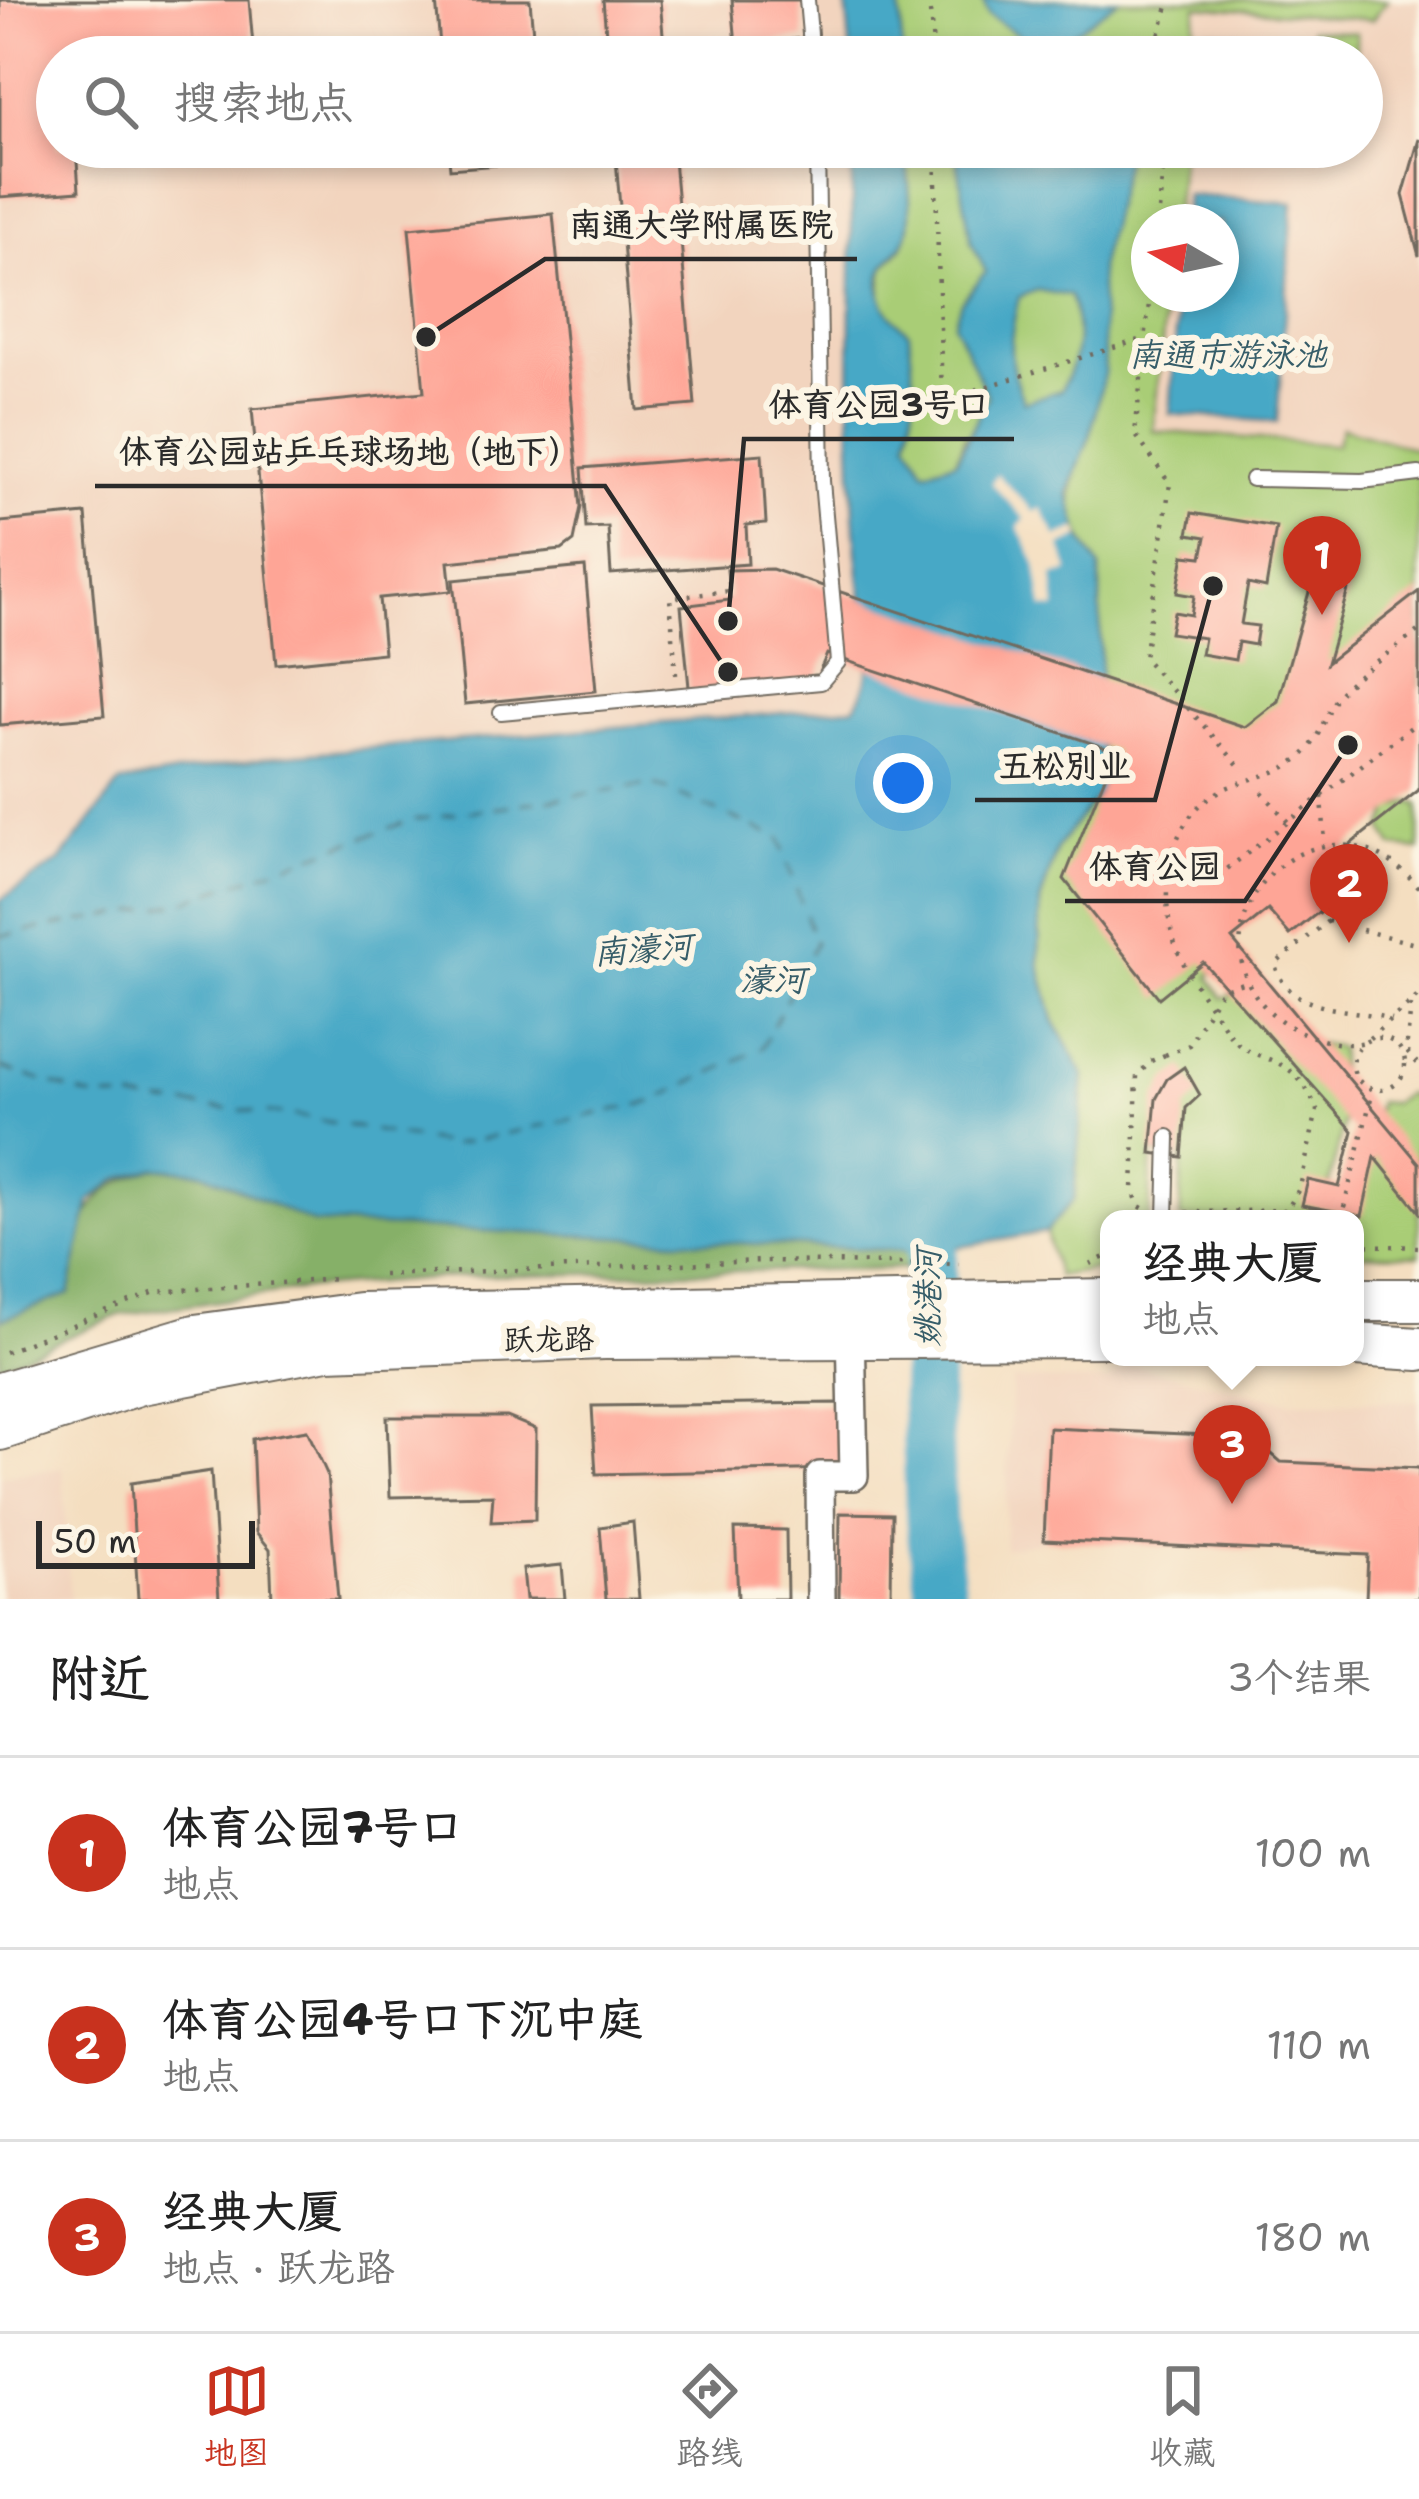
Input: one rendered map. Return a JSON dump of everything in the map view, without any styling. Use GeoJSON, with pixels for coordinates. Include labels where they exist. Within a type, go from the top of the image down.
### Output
{"type":"FeatureCollection","features":[{"type":"Feature","properties":{"kind":"main road","name":"跃龙路"},"geometry":{"type":"LineString","coordinates":[[0,1429],[141,1383],[327,1348],[870,1321],[986,1302],[1100,1300]]}},
{"type":"Feature","properties":{"kind":"main road"},"geometry":{"type":"LineString","coordinates":[[1364,1300],[1419,1300]]}},
{"type":"Feature","properties":{"kind":"main road","name":"跃龙路"},"geometry":{"type":"LineString","coordinates":[[986,1302],[1100,1334]]}},
{"type":"Feature","properties":{"kind":"main road","name":"跃龙路"},"geometry":{"type":"LineString","coordinates":[[0,1394],[195,1336],[358,1315],[870,1321]]}},
{"type":"Feature","properties":{"kind":"main road"},"geometry":{"type":"LineString","coordinates":[[1364,1346],[1419,1349]]}},
{"type":"Feature","properties":{"kind":"street"},"geometry":{"type":"LineString","coordinates":[[821,1599],[820,1476],[854,1476],[870,1321]]}},
{"type":"Feature","properties":{"kind":"lane"},"geometry":{"type":"LineString","coordinates":[[807,0],[810,36]]}},
{"type":"Feature","properties":{"kind":"lane"},"geometry":{"type":"LineString","coordinates":[[501,712],[821,682],[838,662],[822,482],[817,168]]}},
{"type":"Feature","properties":{"kind":"lane"},"geometry":{"type":"LineString","coordinates":[[1252,478],[1362,481],[1419,474]]}},
{"type":"Feature","properties":{"kind":"lane"},"geometry":{"type":"LineString","coordinates":[[1166,1210],[1168,1137]]}},
{"type":"Feature","properties":{"kind":"path"},"geometry":{"type":"LineString","coordinates":[[929,0],[932,36]]}},
{"type":"Feature","properties":{"kind":"path"},"geometry":{"type":"LineString","coordinates":[[1158,36],[1170,0]]}},
{"type":"Feature","properties":{"kind":"path"},"geometry":{"type":"LineString","coordinates":[[936,168],[942,400],[1145,338]]}},
{"type":"Feature","properties":{"kind":"path"},"geometry":{"type":"LineString","coordinates":[[1160,204],[1164,168]]}},
{"type":"Feature","properties":{"kind":"path"},"geometry":{"type":"LineString","coordinates":[[1148,312],[1135,434],[1170,484],[1144,658],[1241,768]]}},
{"type":"Feature","properties":{"kind":"path"},"geometry":{"type":"LineString","coordinates":[[679,698],[670,598],[729,592]]}},
{"type":"Feature","properties":{"kind":"path"},"geometry":{"type":"LineString","coordinates":[[1287,1210],[1300,1187],[1317,1110],[1289,1065],[1246,1051],[1202,992],[1178,952],[1168,913],[1168,873],[1179,836],[1211,796],[1275,774],[1303,755],[1347,685],[1419,630]]}},
{"type":"Feature","properties":{"kind":"path"},"geometry":{"type":"LineString","coordinates":[[1218,876],[1419,721]]}},
{"type":"Feature","properties":{"kind":"path"},"geometry":{"type":"LineString","coordinates":[[1412,727],[1419,737]]}},
{"type":"Feature","properties":{"kind":"path"},"geometry":{"type":"LineString","coordinates":[[1262,792],[1288,822]]}},
{"type":"Feature","properties":{"kind":"path"},"geometry":{"type":"LineString","coordinates":[[1322,796],[1325,846]]}},
{"type":"Feature","properties":{"kind":"path"},"geometry":{"type":"LineString","coordinates":[[1419,887],[1382,855],[1325,846],[1283,863],[1252,896],[1241,938],[1249,981],[1274,1016],[1304,1034],[1340,1043],[1381,1039],[1406,1051],[1419,1065]]}},
{"type":"Feature","properties":{"kind":"path"},"geometry":{"type":"LineString","coordinates":[[1319,911],[1328,921],[1419,945]]}},
{"type":"Feature","properties":{"kind":"path"},"geometry":{"type":"LineString","coordinates":[[1328,921],[1275,964],[1279,980],[1292,995],[1316,1005],[1354,1008],[1391,1019]]}},
{"type":"Feature","properties":{"kind":"path"},"geometry":{"type":"LineString","coordinates":[[1146,1210],[1139,1206],[1132,1190],[1137,1076],[1150,1060],[1189,1045],[1221,990],[1249,981]]}},
{"type":"Feature","properties":{"kind":"path"},"geometry":{"type":"LineString","coordinates":[[1419,995],[1406,1016],[1406,1051],[1396,1084],[1373,1090],[1358,1081],[1352,1064],[1365,1042],[1419,995]]}},
{"type":"Feature","properties":{"kind":"path"},"geometry":{"type":"LineString","coordinates":[[1343,1210],[1373,1090]]}},
{"type":"Feature","properties":{"kind":"path"},"geometry":{"type":"LineString","coordinates":[[1364,1245],[1419,1247]]}},
{"type":"Feature","properties":{"kind":"path"},"geometry":{"type":"LineString","coordinates":[[907,1260],[986,1302]]}},
{"type":"Feature","properties":{"kind":"shaded area"},"geometry":{"type":"Polygon","coordinates":[[[0,0],[846,0],[849,36],[36,36],[36,168],[852,168],[854,526],[871,662],[869,687],[853,707],[275,756],[120,783],[60,861],[0,900],[0,0]]]}},
{"type":"Feature","properties":{"kind":"shaded area"},"geometry":{"type":"Polygon","coordinates":[[[1387,0],[1419,0],[1419,450],[1343,428],[1337,445],[1153,432],[1165,312],[1239,312],[1239,204],[1176,204],[1180,168],[1383,168],[1383,36],[1193,36],[1196,6],[1372,20],[1387,0]]]}},
{"type":"Feature","properties":{"kind":"shaded area"},"geometry":{"type":"Polygon","coordinates":[[[1134,1366],[1289,1401],[1419,1401],[1419,1599],[1366,1599],[1367,1555],[1044,1540],[1004,1549],[1012,1380],[1107,1381],[1134,1366]]]}},
{"type":"Feature","properties":{"kind":"shaded area"},"geometry":{"type":"Polygon","coordinates":[[[63,1468],[70,1599],[0,1599],[0,1476],[63,1468]]]}},
{"type":"Feature","properties":{"kind":"green space"},"geometry":{"type":"Polygon","coordinates":[[[900,0],[1387,0],[1372,20],[1197,6],[1193,36],[901,36],[900,0]]]}},
{"type":"Feature","properties":{"kind":"green space"},"geometry":{"type":"Polygon","coordinates":[[[1311,29],[1357,33],[1357,36],[1310,36],[1311,29]]]}},
{"type":"Feature","properties":{"kind":"green space"},"geometry":{"type":"Polygon","coordinates":[[[907,168],[1180,168],[1176,204],[1131,204],[1131,312],[1165,312],[1153,431],[1336,445],[1342,427],[1419,450],[1419,686],[1235,932],[1229,954],[1209,977],[1223,998],[1235,993],[1314,1042],[1340,1048],[1339,1071],[1350,1096],[1326,1198],[1354,1204],[1378,1102],[1392,1103],[1406,1093],[1417,1101],[1419,1255],[1364,1254],[1364,1210],[1180,1210],[1182,1157],[1152,1153],[1149,1210],[1100,1210],[1100,1269],[1057,1276],[1046,1232],[1074,1199],[1084,1076],[1054,1020],[1039,963],[1040,902],[1057,848],[1101,790],[1100,568],[1079,531],[1071,503],[1090,436],[1061,391],[1025,402],[964,437],[956,461],[924,471],[908,441],[915,395],[880,298],[884,267],[902,248],[909,229],[907,168]]]}},
{"type":"Feature","properties":{"kind":"green space"},"geometry":{"type":"Polygon","coordinates":[[[1419,804],[1419,850],[1393,847],[1383,829],[1391,809],[1419,804]]]}},
{"type":"Feature","properties":{"kind":"green space"},"geometry":{"type":"Polygon","coordinates":[[[155,1168],[202,1172],[313,1223],[919,1248],[921,1268],[467,1276],[313,1288],[119,1315],[0,1366],[0,1320],[69,1293],[88,1212],[112,1187],[155,1168]]]}},
{"type":"Feature","properties":{"kind":"water"},"geometry":{"type":"Polygon","coordinates":[[[846,0],[900,0],[901,36],[849,36],[846,0]]]}},
{"type":"Feature","properties":{"kind":"water"},"geometry":{"type":"Polygon","coordinates":[[[983,0],[1118,0],[1069,36],[1020,36],[988,15],[983,0]]]}},
{"type":"Feature","properties":{"kind":"water"},"geometry":{"type":"Polygon","coordinates":[[[1207,31],[1257,36],[1207,36],[1207,31]]]}},
{"type":"Feature","properties":{"kind":"water","name":"濠河"},"geometry":{"type":"Polygon","coordinates":[[[852,168],[908,168],[907,235],[885,266],[880,286],[888,311],[909,332],[915,395],[908,441],[925,471],[956,461],[988,397],[954,324],[961,302],[986,272],[971,242],[959,168],[1123,168],[1099,269],[1105,370],[1090,436],[1068,493],[1081,537],[1100,568],[1101,790],[1057,848],[1040,902],[1039,963],[1054,1020],[1084,1075],[1074,1199],[1046,1232],[932,1252],[313,1223],[202,1172],[155,1168],[118,1179],[90,1201],[69,1294],[0,1320],[0,900],[60,861],[120,783],[275,756],[854,707],[863,692],[869,660],[854,521],[852,168]],[[1037,290],[1019,297],[1011,350],[1024,402],[1061,390],[1075,355],[1076,321],[1070,296],[1037,290]]]}},
{"type":"Feature","properties":{"kind":"water","name":"南通市游泳池"},"geometry":{"type":"Polygon","coordinates":[[[1186,195],[1293,203],[1277,422],[1170,414],[1178,312],[1239,312],[1239,204],[1185,204],[1186,195]]]}},
{"type":"Feature","properties":{"kind":"water"},"geometry":{"type":"Polygon","coordinates":[[[904,1372],[965,1599],[922,1599],[904,1372]]]}},
{"type":"Feature","properties":{"kind":"pier"},"geometry":{"type":"Polygon","coordinates":[[[997,474],[1034,512],[1041,508],[1057,537],[1078,528],[1081,537],[1061,546],[1069,572],[1053,576],[1056,609],[1043,608],[1036,564],[1018,526],[1025,519],[991,483],[997,474]]]}},
{"type":"Feature","properties":{"kind":"building"},"geometry":{"type":"Polygon","coordinates":[[[0,0],[249,0],[252,36],[36,36],[36,168],[77,168],[79,191],[0,197],[0,0]]]}},
{"type":"Feature","properties":{"kind":"building"},"geometry":{"type":"Polygon","coordinates":[[[436,0],[530,0],[533,36],[439,36],[436,0]]]}},
{"type":"Feature","properties":{"kind":"building"},"geometry":{"type":"Polygon","coordinates":[[[603,0],[660,0],[663,36],[606,36],[603,0]]]}},
{"type":"Feature","properties":{"kind":"building"},"geometry":{"type":"Polygon","coordinates":[[[732,0],[800,0],[804,36],[735,36],[732,0]]]}},
{"type":"Feature","properties":{"kind":"building"},"geometry":{"type":"Polygon","coordinates":[[[1419,139],[1419,256],[1403,195],[1419,139]]]}},
{"type":"Feature","properties":{"kind":"building"},"geometry":{"type":"Polygon","coordinates":[[[617,168],[675,168],[695,405],[637,410],[617,168]]]}},
{"type":"Feature","properties":{"kind":"building"},"geometry":{"type":"Polygon","coordinates":[[[553,214],[581,507],[574,541],[562,550],[448,562],[451,591],[379,598],[384,653],[276,664],[252,409],[424,392],[409,228],[553,214]]]}},
{"type":"Feature","properties":{"kind":"building"},"geometry":{"type":"Polygon","coordinates":[[[762,454],[766,523],[746,525],[748,564],[611,574],[608,527],[586,528],[582,468],[762,454]]]}},
{"type":"Feature","properties":{"kind":"building"},"geometry":{"type":"Polygon","coordinates":[[[1192,513],[1276,527],[1266,588],[1248,584],[1241,624],[1258,626],[1255,645],[1238,642],[1235,660],[1201,654],[1204,638],[1170,633],[1174,612],[1191,615],[1194,596],[1177,593],[1184,555],[1202,557],[1206,537],[1188,534],[1192,513]]]}},
{"type":"Feature","properties":{"kind":"building"},"geometry":{"type":"Polygon","coordinates":[[[86,514],[104,716],[0,725],[0,522],[86,514]]]}},
{"type":"Feature","properties":{"kind":"building"},"geometry":{"type":"Polygon","coordinates":[[[1317,564],[1352,576],[1327,663],[1419,591],[1419,790],[1319,869],[1340,895],[1290,935],[1268,910],[1232,939],[1419,1163],[1419,1212],[1375,1157],[1363,1210],[1302,1205],[1308,1180],[1339,1187],[1353,1131],[1203,962],[1159,998],[1064,879],[1115,751],[827,654],[813,686],[690,697],[681,606],[730,600],[727,570],[772,569],[1245,727],[1278,701],[1317,564]]]}},
{"type":"Feature","properties":{"kind":"building"},"geometry":{"type":"Polygon","coordinates":[[[585,567],[596,691],[465,704],[453,580],[585,567]]]}},
{"type":"Feature","properties":{"kind":"building"},"geometry":{"type":"Polygon","coordinates":[[[1184,1067],[1200,1095],[1186,1108],[1182,1157],[1151,1153],[1156,1099],[1167,1079],[1184,1067]]]}},
{"type":"Feature","properties":{"kind":"building"},"geometry":{"type":"Polygon","coordinates":[[[839,1403],[841,1469],[596,1474],[592,1406],[839,1403]]]}},
{"type":"Feature","properties":{"kind":"building"},"geometry":{"type":"Polygon","coordinates":[[[387,1417],[507,1417],[536,1429],[535,1520],[491,1522],[493,1495],[390,1497],[387,1417]]]}},
{"type":"Feature","properties":{"kind":"building"},"geometry":{"type":"Polygon","coordinates":[[[1049,1428],[1252,1437],[1281,1462],[1419,1468],[1419,1599],[1366,1599],[1368,1555],[1044,1540],[1049,1428]]]}},
{"type":"Feature","properties":{"kind":"building"},"geometry":{"type":"Polygon","coordinates":[[[307,1430],[327,1474],[338,1599],[272,1599],[270,1549],[256,1532],[252,1439],[307,1430]]]}},
{"type":"Feature","properties":{"kind":"building"},"geometry":{"type":"Polygon","coordinates":[[[211,1471],[219,1599],[138,1599],[131,1483],[211,1471]]]}},
{"type":"Feature","properties":{"kind":"building"},"geometry":{"type":"Polygon","coordinates":[[[840,1513],[892,1514],[891,1599],[839,1599],[840,1513]]]}},
{"type":"Feature","properties":{"kind":"building"},"geometry":{"type":"Polygon","coordinates":[[[633,1522],[639,1599],[606,1599],[600,1527],[633,1522]]]}},
{"type":"Feature","properties":{"kind":"building"},"geometry":{"type":"Polygon","coordinates":[[[735,1529],[786,1530],[787,1599],[738,1599],[735,1529]]]}},
{"type":"Feature","properties":{"kind":"building"},"geometry":{"type":"Polygon","coordinates":[[[562,1565],[565,1599],[526,1599],[523,1569],[562,1565]]]}},
{"type":"Feature","properties":{"kind":"waterway","name":"姚港河"},"geometry":{"type":"LineString","coordinates":[[912,1186],[932,1252],[926,1397],[931,1521],[941,1599]]}},
{"type":"Feature","properties":{"kind":"ferry route"},"geometry":{"type":"LineString","coordinates":[[0,936],[176,904],[412,820],[653,784],[779,838],[815,943],[762,1048],[651,1102],[453,1145],[292,1115],[89,1096],[0,1067]]}},
{"type":"Feature","properties":{"kind":"place","name":"南通大学附属医院"},"geometry":{"type":"Point","coordinates":[426,337]}},
{"type":"Feature","properties":{"kind":"place","name":"五松别业"},"geometry":{"type":"Point","coordinates":[1213,586]}},
{"type":"Feature","properties":{"kind":"place","name":"体育公园7号口"},"geometry":{"type":"Point","coordinates":[1322,615]}},
{"type":"Feature","properties":{"kind":"place","name":"体育公园3号口"},"geometry":{"type":"Point","coordinates":[728,621]}},
{"type":"Feature","properties":{"kind":"place","name":"体育公园站乒乓球场地（地下）"},"geometry":{"type":"Point","coordinates":[728,672]}},
{"type":"Feature","properties":{"kind":"place","name":"体育公园"},"geometry":{"type":"Point","coordinates":[1348,745]}},
{"type":"Feature","properties":{"kind":"place","name":"体育公园4号口下沉中庭"},"geometry":{"type":"Point","coordinates":[1349,943]}},
{"type":"Feature","properties":{"kind":"place","name":"经典大厦"},"geometry":{"type":"Point","coordinates":[1232,1504]}},
{"type":"Feature","properties":{"kind":"water label","name":"南濠河"},"geometry":{"type":"Point","coordinates":[643,949]}}]}
